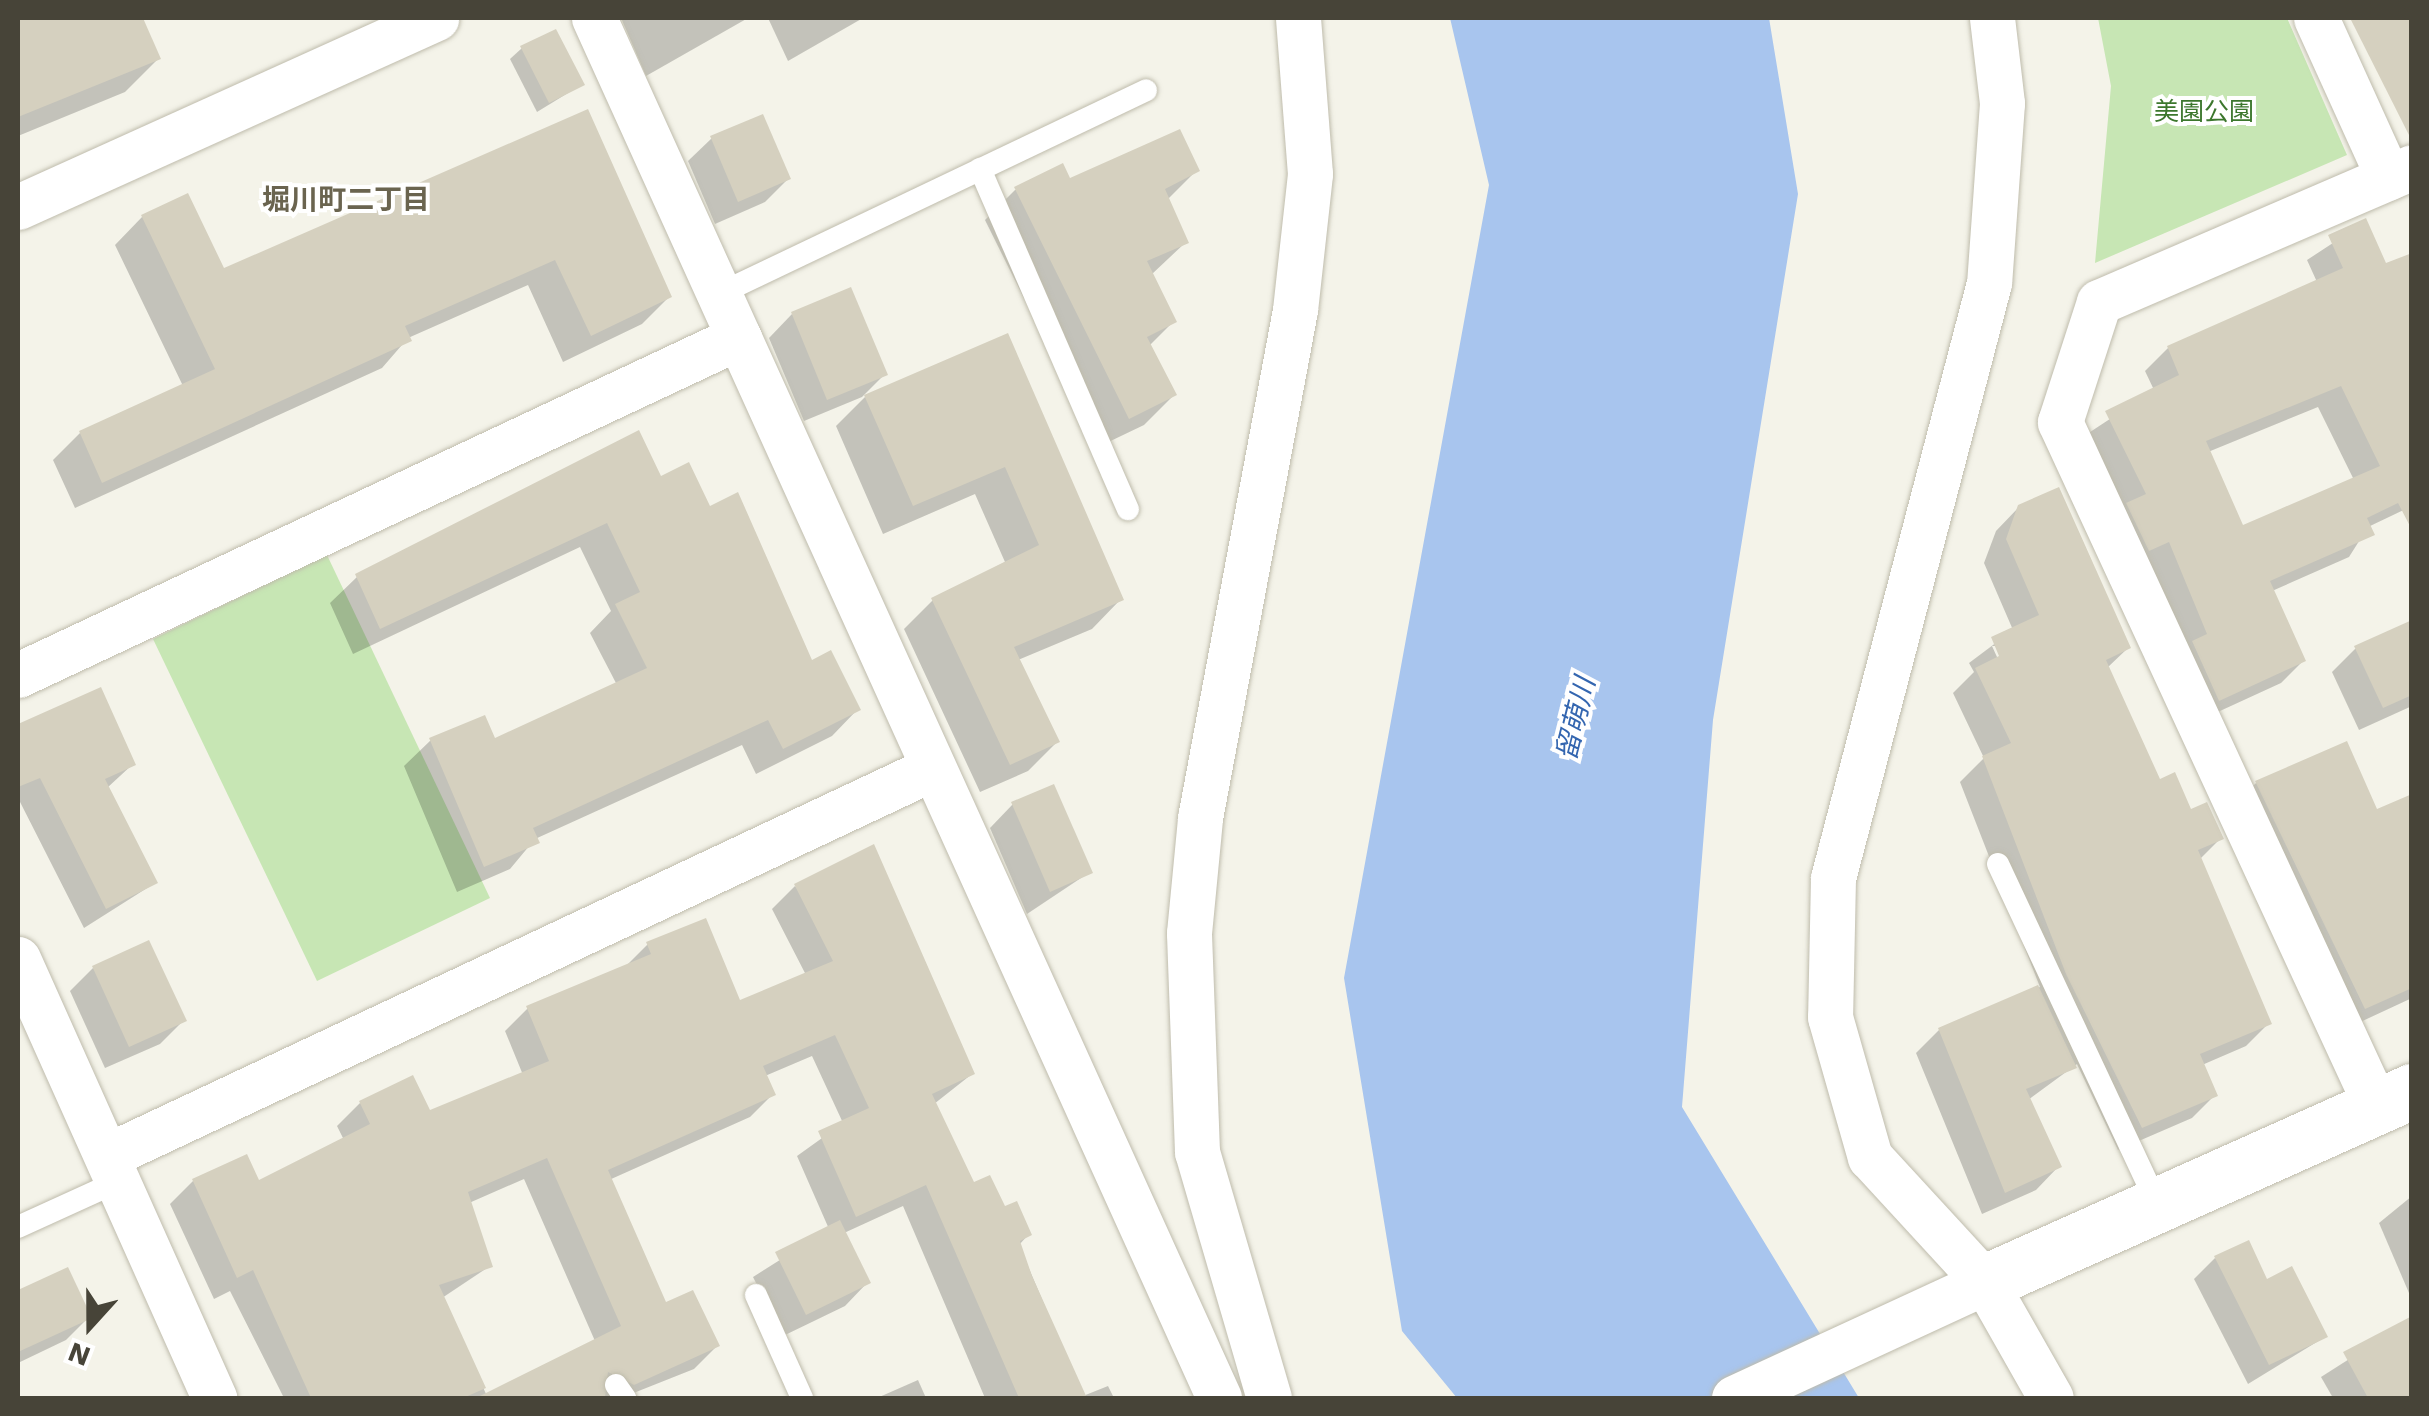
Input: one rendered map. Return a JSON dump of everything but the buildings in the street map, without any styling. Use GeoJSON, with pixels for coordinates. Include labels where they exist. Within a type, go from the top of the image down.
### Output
{"type":"FeatureCollection","features":[{"type":"Feature","properties":{"kind":"street"},"geometry":{"type":"LineString","coordinates":[[18,207],[436,18]]}},
{"type":"Feature","properties":{"kind":"street"},"geometry":{"type":"LineString","coordinates":[[594,18],[1218,1398]]}},
{"type":"Feature","properties":{"kind":"street"},"geometry":{"type":"LineString","coordinates":[[1269,1398],[1197,1152],[1189,933],[1200,818],[1295,310],[1310,174],[1298,18]]}},
{"type":"Feature","properties":{"kind":"street"},"geometry":{"type":"LineString","coordinates":[[1992,18],[2002,102],[1989,282],[1833,878],[1830,1016],[1870,1157],[2052,1398]]}},
{"type":"Feature","properties":{"kind":"street"},"geometry":{"type":"LineString","coordinates":[[1734,1398],[2395,1100],[2060,422],[2099,302],[2405,172],[2316,18]]}},
{"type":"Feature","properties":{"kind":"street"},"geometry":{"type":"LineString","coordinates":[[18,675],[739,337]]}},
{"type":"Feature","properties":{"kind":"street"},"geometry":{"type":"LineString","coordinates":[[114,1168],[933,768]]}},
{"type":"Feature","properties":{"kind":"street"},"geometry":{"type":"LineString","coordinates":[[18,960],[214,1398]]}},
{"type":"Feature","properties":{"kind":"lane"},"geometry":{"type":"LineString","coordinates":[[718,294],[1146,90]]}},
{"type":"Feature","properties":{"kind":"lane"},"geometry":{"type":"LineString","coordinates":[[980,169],[1128,509]]}},
{"type":"Feature","properties":{"kind":"lane"},"geometry":{"type":"LineString","coordinates":[[1998,864],[2158,1206]]}},
{"type":"Feature","properties":{"kind":"lane"},"geometry":{"type":"LineString","coordinates":[[18,1226],[114,1168]]}},
{"type":"Feature","properties":{"kind":"lane"},"geometry":{"type":"LineString","coordinates":[[756,1295],[802,1398]]}},
{"type":"Feature","properties":{"kind":"green space","name":"美園公園"},"geometry":{"type":"Polygon","coordinates":[[[2098,18],[2287,18],[2347,155],[2095,263],[2111,86],[2098,18]]]}},
{"type":"Feature","properties":{"kind":"green space"},"geometry":{"type":"Polygon","coordinates":[[[327,555],[490,898],[317,981],[153,639],[327,555]]]}},
{"type":"Feature","properties":{"kind":"water","name":"留萌川"},"geometry":{"type":"Polygon","coordinates":[[[1450,18],[1769,18],[1798,194],[1713,720],[1682,1107],[1859,1398],[1457,1398],[1402,1331],[1344,978],[1489,185],[1450,18]]]}},
{"type":"Feature","properties":{"kind":"district","name":"堀川町二丁目"},"geometry":{"type":"Point","coordinates":[346,200]}}]}
